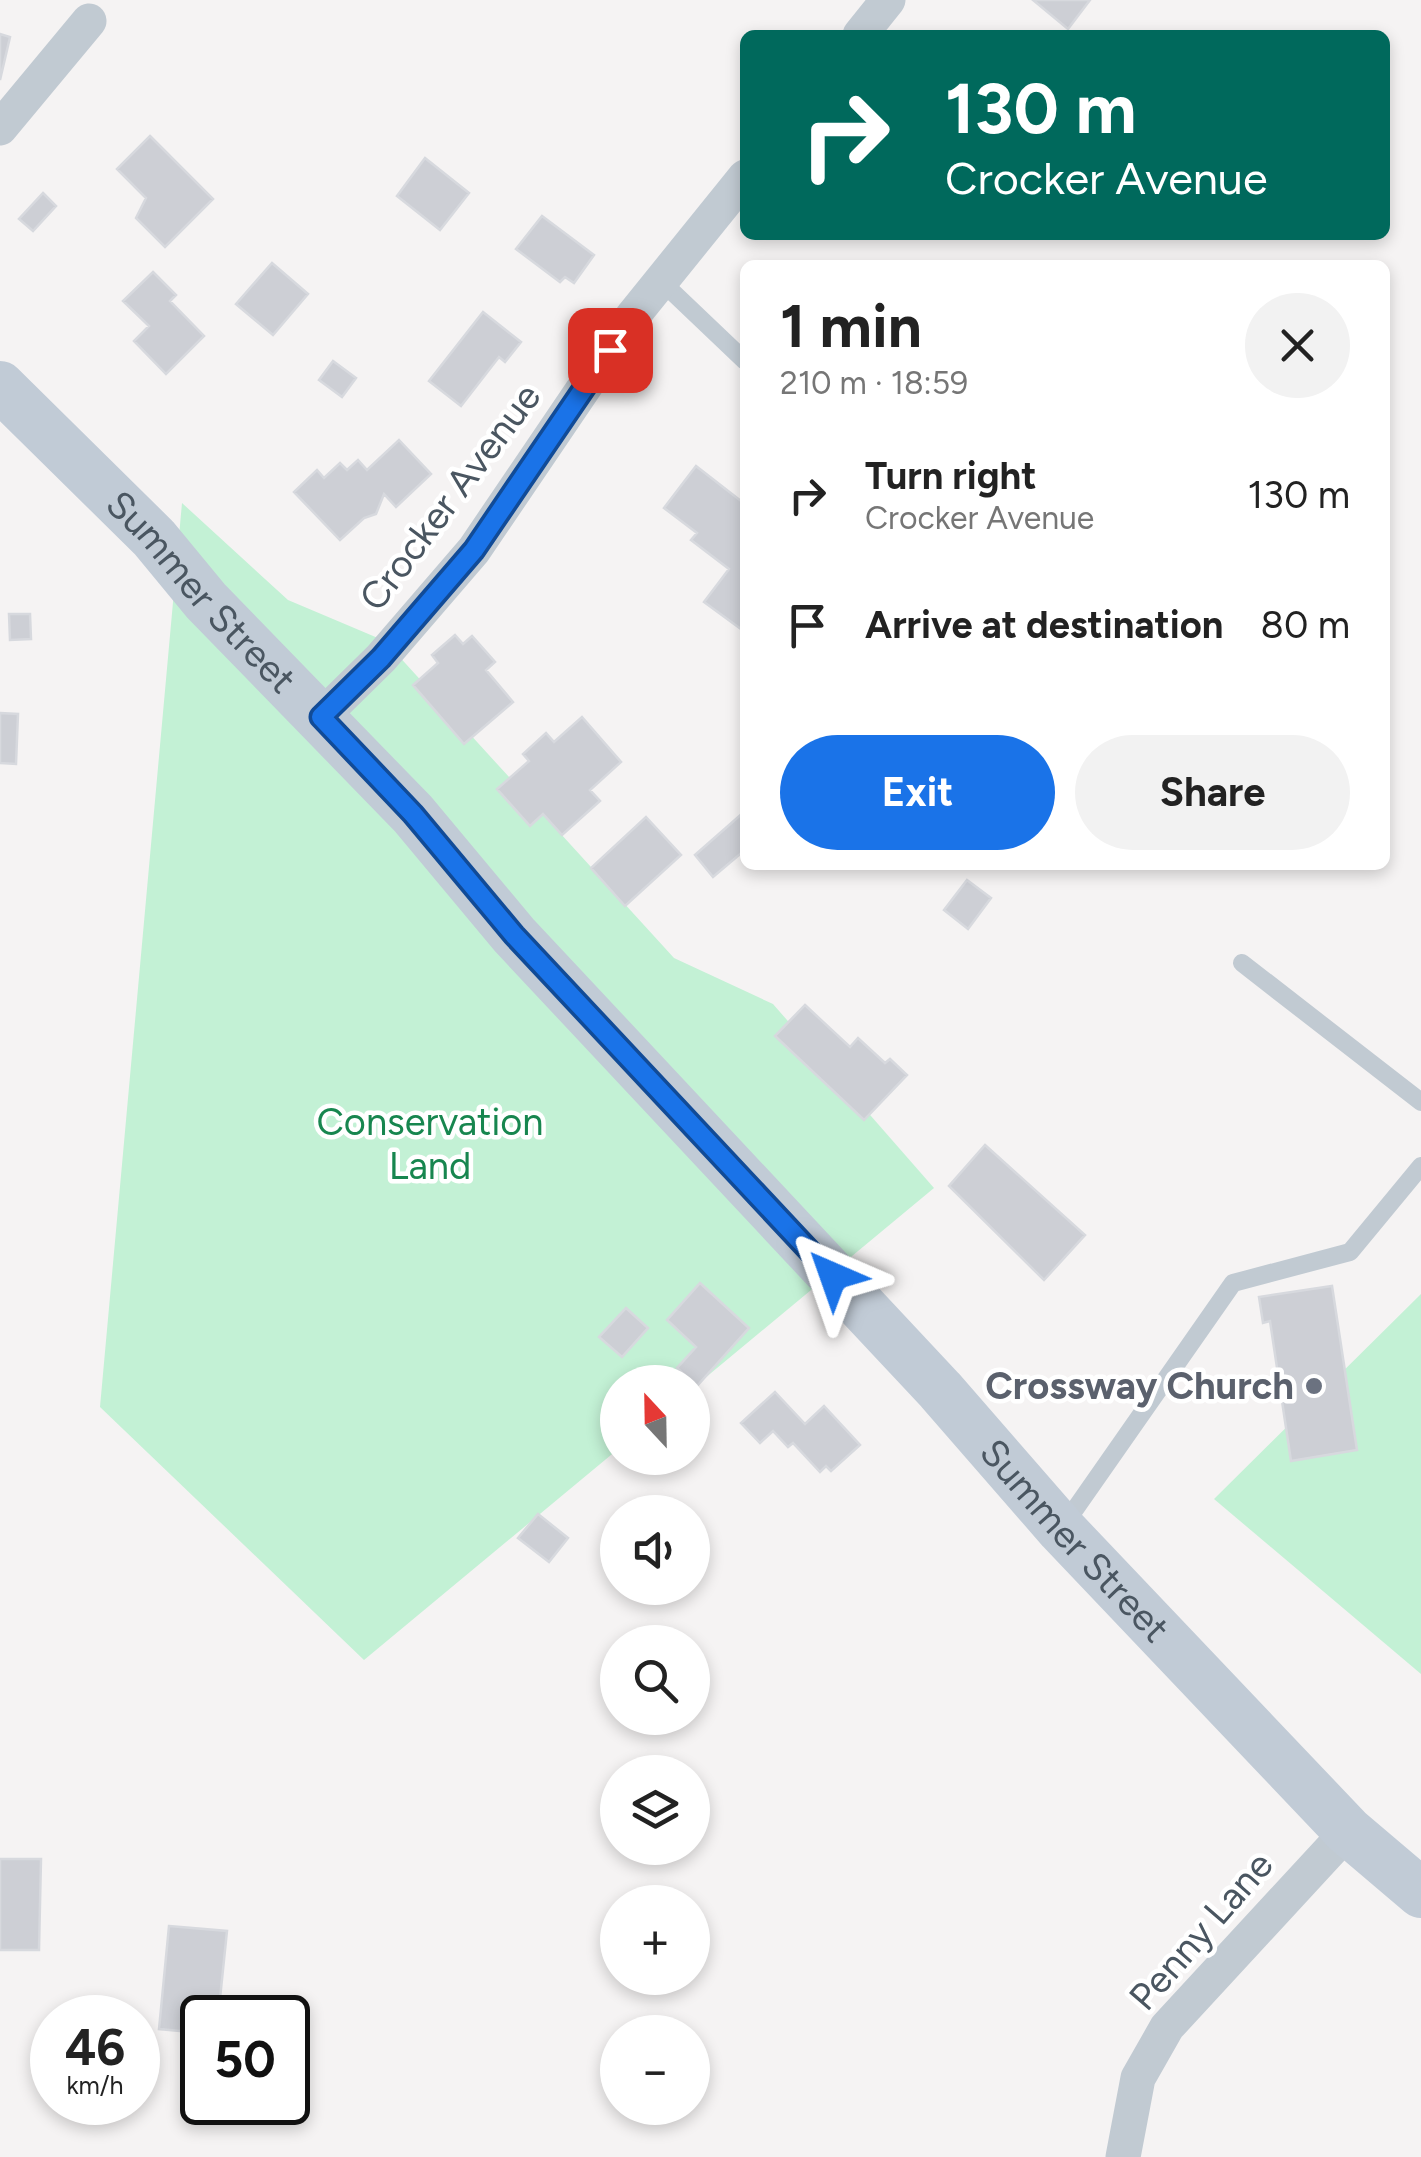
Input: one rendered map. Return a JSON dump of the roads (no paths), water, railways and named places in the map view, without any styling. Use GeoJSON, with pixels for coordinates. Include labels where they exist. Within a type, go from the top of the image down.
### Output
{"type":"FeatureCollection","features":[{"type":"Feature","properties":{"kind":"main road","name":"Summer Street"},"geometry":{"type":"LineString","coordinates":[[0,386],[154,538],[206,602],[413,814],[514,935],[940,1390],[1061,1529],[1348,1830],[1421,1893]]}},
{"type":"Feature","properties":{"kind":"street"},"geometry":{"type":"LineString","coordinates":[[864,30],[888,0]]}},
{"type":"Feature","properties":{"kind":"street"},"geometry":{"type":"LineString","coordinates":[[0,128],[90,21]]}},
{"type":"Feature","properties":{"kind":"street","name":"Crocker Avenue"},"geometry":{"type":"LineString","coordinates":[[321,717],[381,658],[474,550],[660,281],[740,183]]}},
{"type":"Feature","properties":{"kind":"street","name":"Penny Lane"},"geometry":{"type":"LineString","coordinates":[[1123,2157],[1138,2078],[1168,2027],[1348,1830]]}},
{"type":"Feature","properties":{"kind":"lane"},"geometry":{"type":"LineString","coordinates":[[660,281],[740,356]]}},
{"type":"Feature","properties":{"kind":"lane"},"geometry":{"type":"LineString","coordinates":[[1242,963],[1421,1102]]}},
{"type":"Feature","properties":{"kind":"lane"},"geometry":{"type":"LineString","coordinates":[[1061,1529],[1233,1283],[1350,1252],[1421,1166]]}},
{"type":"Feature","properties":{"kind":"place","name":"Crossway Church"},"geometry":{"type":"Point","coordinates":[1314,1386]}},
{"type":"Feature","properties":{"kind":"park label","name":"Conservation Land"},"geometry":{"type":"Point","coordinates":[430,1144]}}]}
